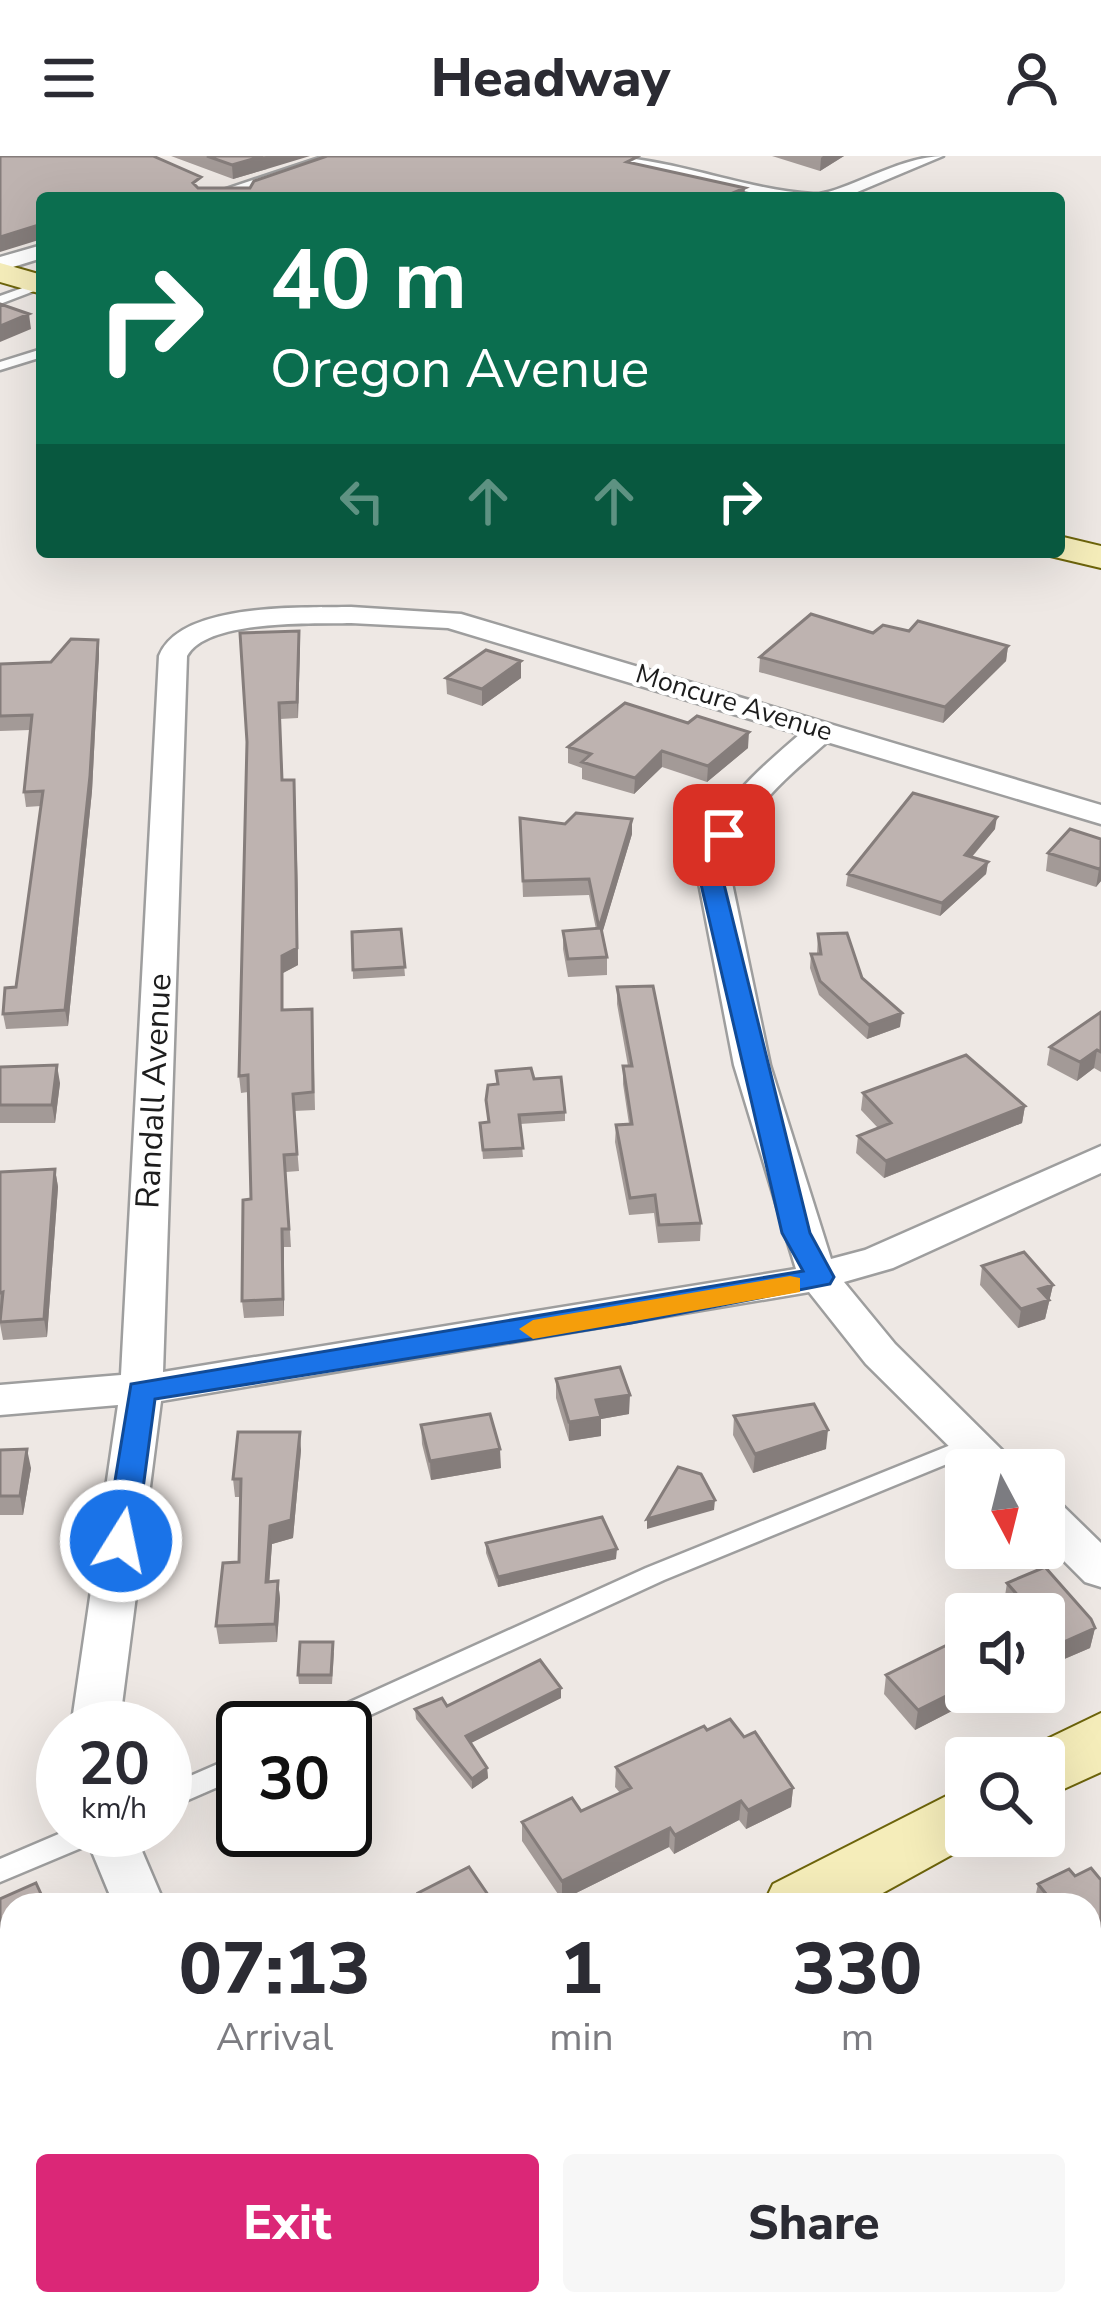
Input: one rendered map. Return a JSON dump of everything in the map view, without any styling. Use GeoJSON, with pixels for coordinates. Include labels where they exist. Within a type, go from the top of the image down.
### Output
{"type":"FeatureCollection","features":[{"type":"Feature","properties":{"kind":"street"},"geometry":{"type":"LineString","coordinates":[[231,191],[346,156]]}},
{"type":"Feature","properties":{"kind":"street"},"geometry":{"type":"LineString","coordinates":[[603,156],[776,192]]}},
{"type":"Feature","properties":{"kind":"street"},"geometry":{"type":"LineString","coordinates":[[840,192],[933,156]]}},
{"type":"Feature","properties":{"kind":"street"},"geometry":{"type":"LineString","coordinates":[[205,189],[234,192]]}},
{"type":"Feature","properties":{"kind":"street"},"geometry":{"type":"LineString","coordinates":[[0,268],[36,253]]}},
{"type":"Feature","properties":{"kind":"street"},"geometry":{"type":"LineString","coordinates":[[0,268],[36,283]]}},
{"type":"Feature","properties":{"kind":"street"},"geometry":{"type":"LineString","coordinates":[[1065,548],[1101,557]]}},
{"type":"Feature","properties":{"kind":"street","name":"Moncure Avenue"},"geometry":{"type":"LineString","coordinates":[[364,616],[437,618],[471,625],[1101,815]]}},
{"type":"Feature","properties":{"kind":"street","name":"Randall Avenue"},"geometry":{"type":"LineString","coordinates":[[99,1701],[141,1391],[167,747],[178,644],[196,630],[218,624],[364,616]]}},
{"type":"Feature","properties":{"kind":"street"},"geometry":{"type":"LineString","coordinates":[[823,730],[749,802],[724,835],[712,880],[796,1233],[820,1277],[866,1335],[979,1449]]}},
{"type":"Feature","properties":{"kind":"street"},"geometry":{"type":"LineString","coordinates":[[0,1400],[141,1391],[631,1313],[820,1277],[879,1259],[1101,1158]]}},
{"type":"Feature","properties":{"kind":"street"},"geometry":{"type":"LineString","coordinates":[[1065,1535],[1101,1570]]}},
{"type":"Feature","properties":{"kind":"street"},"geometry":{"type":"LineString","coordinates":[[1065,1760],[1101,1740]]}},
{"type":"Feature","properties":{"kind":"street"},"geometry":{"type":"LineString","coordinates":[[820,1893],[945,1825]]}},
{"type":"Feature","properties":{"kind":"street"},"geometry":{"type":"LineString","coordinates":[[120,1857],[135,1893]]}},
{"type":"Feature","properties":{"kind":"lane"},"geometry":{"type":"LineString","coordinates":[[0,300],[36,287]]}},
{"type":"Feature","properties":{"kind":"lane"},"geometry":{"type":"LineString","coordinates":[[0,366],[36,354]]}},
{"type":"Feature","properties":{"kind":"lane"},"geometry":{"type":"LineString","coordinates":[[372,1703],[655,1574],[945,1472]]}},
{"type":"Feature","properties":{"kind":"lane"},"geometry":{"type":"LineString","coordinates":[[0,1870],[36,1855]]}},
{"type":"Feature","properties":{"kind":"building"},"geometry":{"type":"Polygon","coordinates":[[[0,156],[153,156],[201,177],[193,183],[198,188],[250,188],[254,181],[327,156],[633,156],[637,157],[627,162],[745,188],[735,192],[36,192],[36,226],[0,237],[0,156]]]}},
{"type":"Feature","properties":{"kind":"building"},"geometry":{"type":"Polygon","coordinates":[[[207,156],[263,156],[232,165],[207,156]]]}},
{"type":"Feature","properties":{"kind":"building"},"geometry":{"type":"Polygon","coordinates":[[[0,304],[29,314],[0,326],[0,304]]]}},
{"type":"Feature","properties":{"kind":"building"},"geometry":{"type":"Polygon","coordinates":[[[811,614],[873,633],[883,625],[909,631],[918,621],[1008,646],[945,707],[760,657],[811,614]]]}},
{"type":"Feature","properties":{"kind":"building"},"geometry":{"type":"Polygon","coordinates":[[[299,631],[297,702],[279,703],[282,780],[294,780],[297,948],[282,956],[282,1010],[312,1009],[313,1092],[293,1094],[297,1154],[284,1155],[289,1229],[282,1229],[283,1299],[242,1301],[243,1200],[251,1199],[248,1075],[239,1076],[247,742],[240,633],[299,631]]]}},
{"type":"Feature","properties":{"kind":"building"},"geometry":{"type":"Polygon","coordinates":[[[71,639],[98,640],[90,776],[65,1010],[3,1014],[5,988],[16,987],[43,791],[24,792],[32,715],[0,716],[0,664],[51,662],[71,639]]]}},
{"type":"Feature","properties":{"kind":"building"},"geometry":{"type":"Polygon","coordinates":[[[486,650],[521,661],[482,689],[446,678],[486,650]]]}},
{"type":"Feature","properties":{"kind":"building"},"geometry":{"type":"Polygon","coordinates":[[[625,703],[688,723],[697,716],[749,732],[708,766],[662,751],[635,778],[582,762],[591,754],[568,747],[625,703]]]}},
{"type":"Feature","properties":{"kind":"building"},"geometry":{"type":"Polygon","coordinates":[[[913,793],[997,817],[965,855],[988,862],[942,903],[848,874],[913,793]]]}},
{"type":"Feature","properties":{"kind":"building"},"geometry":{"type":"Polygon","coordinates":[[[576,813],[632,819],[599,928],[589,879],[523,881],[520,818],[565,824],[576,813]]]}},
{"type":"Feature","properties":{"kind":"building"},"geometry":{"type":"Polygon","coordinates":[[[1070,829],[1101,839],[1099,869],[1048,853],[1070,829]]]}},
{"type":"Feature","properties":{"kind":"building"},"geometry":{"type":"Polygon","coordinates":[[[601,928],[607,957],[568,959],[563,931],[601,928]]]}},
{"type":"Feature","properties":{"kind":"building"},"geometry":{"type":"Polygon","coordinates":[[[401,929],[405,967],[353,970],[352,932],[401,929]]]}},
{"type":"Feature","properties":{"kind":"building"},"geometry":{"type":"Polygon","coordinates":[[[847,933],[862,978],[902,1013],[869,1025],[820,981],[811,954],[821,954],[818,934],[847,933]]]}},
{"type":"Feature","properties":{"kind":"building"},"geometry":{"type":"Polygon","coordinates":[[[653,986],[701,1223],[659,1225],[655,1195],[630,1198],[616,1125],[632,1124],[623,1066],[632,1066],[617,987],[653,986]]]}},
{"type":"Feature","properties":{"kind":"building"},"geometry":{"type":"Polygon","coordinates":[[[1101,1012],[1101,1052],[1080,1062],[1050,1047],[1101,1012]]]}},
{"type":"Feature","properties":{"kind":"building"},"geometry":{"type":"Polygon","coordinates":[[[966,1055],[1025,1106],[886,1161],[858,1136],[891,1123],[863,1093],[966,1055]]]}},
{"type":"Feature","properties":{"kind":"building"},"geometry":{"type":"Polygon","coordinates":[[[57,1065],[52,1105],[0,1105],[0,1067],[57,1065]]]}},
{"type":"Feature","properties":{"kind":"building"},"geometry":{"type":"Polygon","coordinates":[[[531,1068],[534,1079],[561,1077],[565,1112],[519,1115],[523,1148],[483,1150],[480,1123],[489,1122],[488,1085],[498,1084],[496,1071],[531,1068]]]}},
{"type":"Feature","properties":{"kind":"building"},"geometry":{"type":"Polygon","coordinates":[[[55,1169],[44,1319],[0,1322],[0,1172],[55,1169]]]}},
{"type":"Feature","properties":{"kind":"building"},"geometry":{"type":"Polygon","coordinates":[[[1024,1252],[1053,1285],[1039,1289],[1049,1300],[1021,1309],[982,1266],[1024,1252]]]}},
{"type":"Feature","properties":{"kind":"building"},"geometry":{"type":"Polygon","coordinates":[[[620,1367],[630,1395],[596,1400],[601,1417],[569,1422],[556,1379],[620,1367]]]}},
{"type":"Feature","properties":{"kind":"building"},"geometry":{"type":"Polygon","coordinates":[[[814,1404],[828,1430],[755,1454],[734,1416],[814,1404]]]}},
{"type":"Feature","properties":{"kind":"building"},"geometry":{"type":"Polygon","coordinates":[[[490,1414],[500,1449],[430,1461],[421,1425],[490,1414]]]}},
{"type":"Feature","properties":{"kind":"building"},"geometry":{"type":"Polygon","coordinates":[[[238,1432],[300,1432],[291,1520],[270,1526],[266,1582],[278,1581],[275,1624],[216,1626],[223,1563],[239,1562],[241,1479],[233,1479],[238,1432]]]}},
{"type":"Feature","properties":{"kind":"building"},"geometry":{"type":"Polygon","coordinates":[[[27,1449],[20,1496],[0,1496],[0,1450],[27,1449]]]}},
{"type":"Feature","properties":{"kind":"building"},"geometry":{"type":"Polygon","coordinates":[[[678,1467],[701,1474],[715,1500],[647,1519],[678,1467]]]}},
{"type":"Feature","properties":{"kind":"building"},"geometry":{"type":"Polygon","coordinates":[[[602,1517],[617,1549],[498,1577],[486,1543],[602,1517]]]}},
{"type":"Feature","properties":{"kind":"building"},"geometry":{"type":"Polygon","coordinates":[[[1047,1569],[1095,1628],[1065,1641],[1065,1593],[1016,1593],[1007,1583],[1047,1569]]]}},
{"type":"Feature","properties":{"kind":"building"},"geometry":{"type":"Polygon","coordinates":[[[300,1642],[333,1642],[331,1675],[298,1675],[300,1642]]]}},
{"type":"Feature","properties":{"kind":"building"},"geometry":{"type":"Polygon","coordinates":[[[945,1646],[945,1696],[918,1710],[886,1675],[945,1646]]]}},
{"type":"Feature","properties":{"kind":"building"},"geometry":{"type":"Polygon","coordinates":[[[540,1660],[561,1688],[466,1736],[487,1768],[472,1779],[415,1709],[442,1698],[447,1706],[540,1660]]]}},
{"type":"Feature","properties":{"kind":"building"},"geometry":{"type":"Polygon","coordinates":[[[730,1719],[744,1737],[755,1732],[793,1788],[748,1810],[741,1801],[675,1835],[670,1828],[562,1881],[522,1822],[572,1798],[581,1811],[631,1788],[616,1767],[704,1726],[707,1730],[730,1719]]]}},
{"type":"Feature","properties":{"kind":"building"},"geometry":{"type":"Polygon","coordinates":[[[469,1867],[487,1893],[418,1893],[469,1867]]]}},
{"type":"Feature","properties":{"kind":"building"},"geometry":{"type":"Polygon","coordinates":[[[1091,1868],[1101,1880],[1101,1893],[1045,1893],[1038,1884],[1069,1869],[1075,1876],[1091,1868]]]}},
{"type":"Feature","properties":{"kind":"building"},"geometry":{"type":"Polygon","coordinates":[[[36,1883],[41,1893],[14,1893],[36,1883]]]}},
{"type":"Feature","properties":{"kind":"slow traffic"},"geometry":{"type":"LineString","coordinates":[[533,1329],[790,1285]]}},
{"type":"Feature","properties":{"kind":"route"},"geometry":{"type":"LineString","coordinates":[[121,1541],[137,1450],[141,1391],[631,1313],[820,1277],[796,1233],[738,1003],[712,880],[724,835]]}}]}
